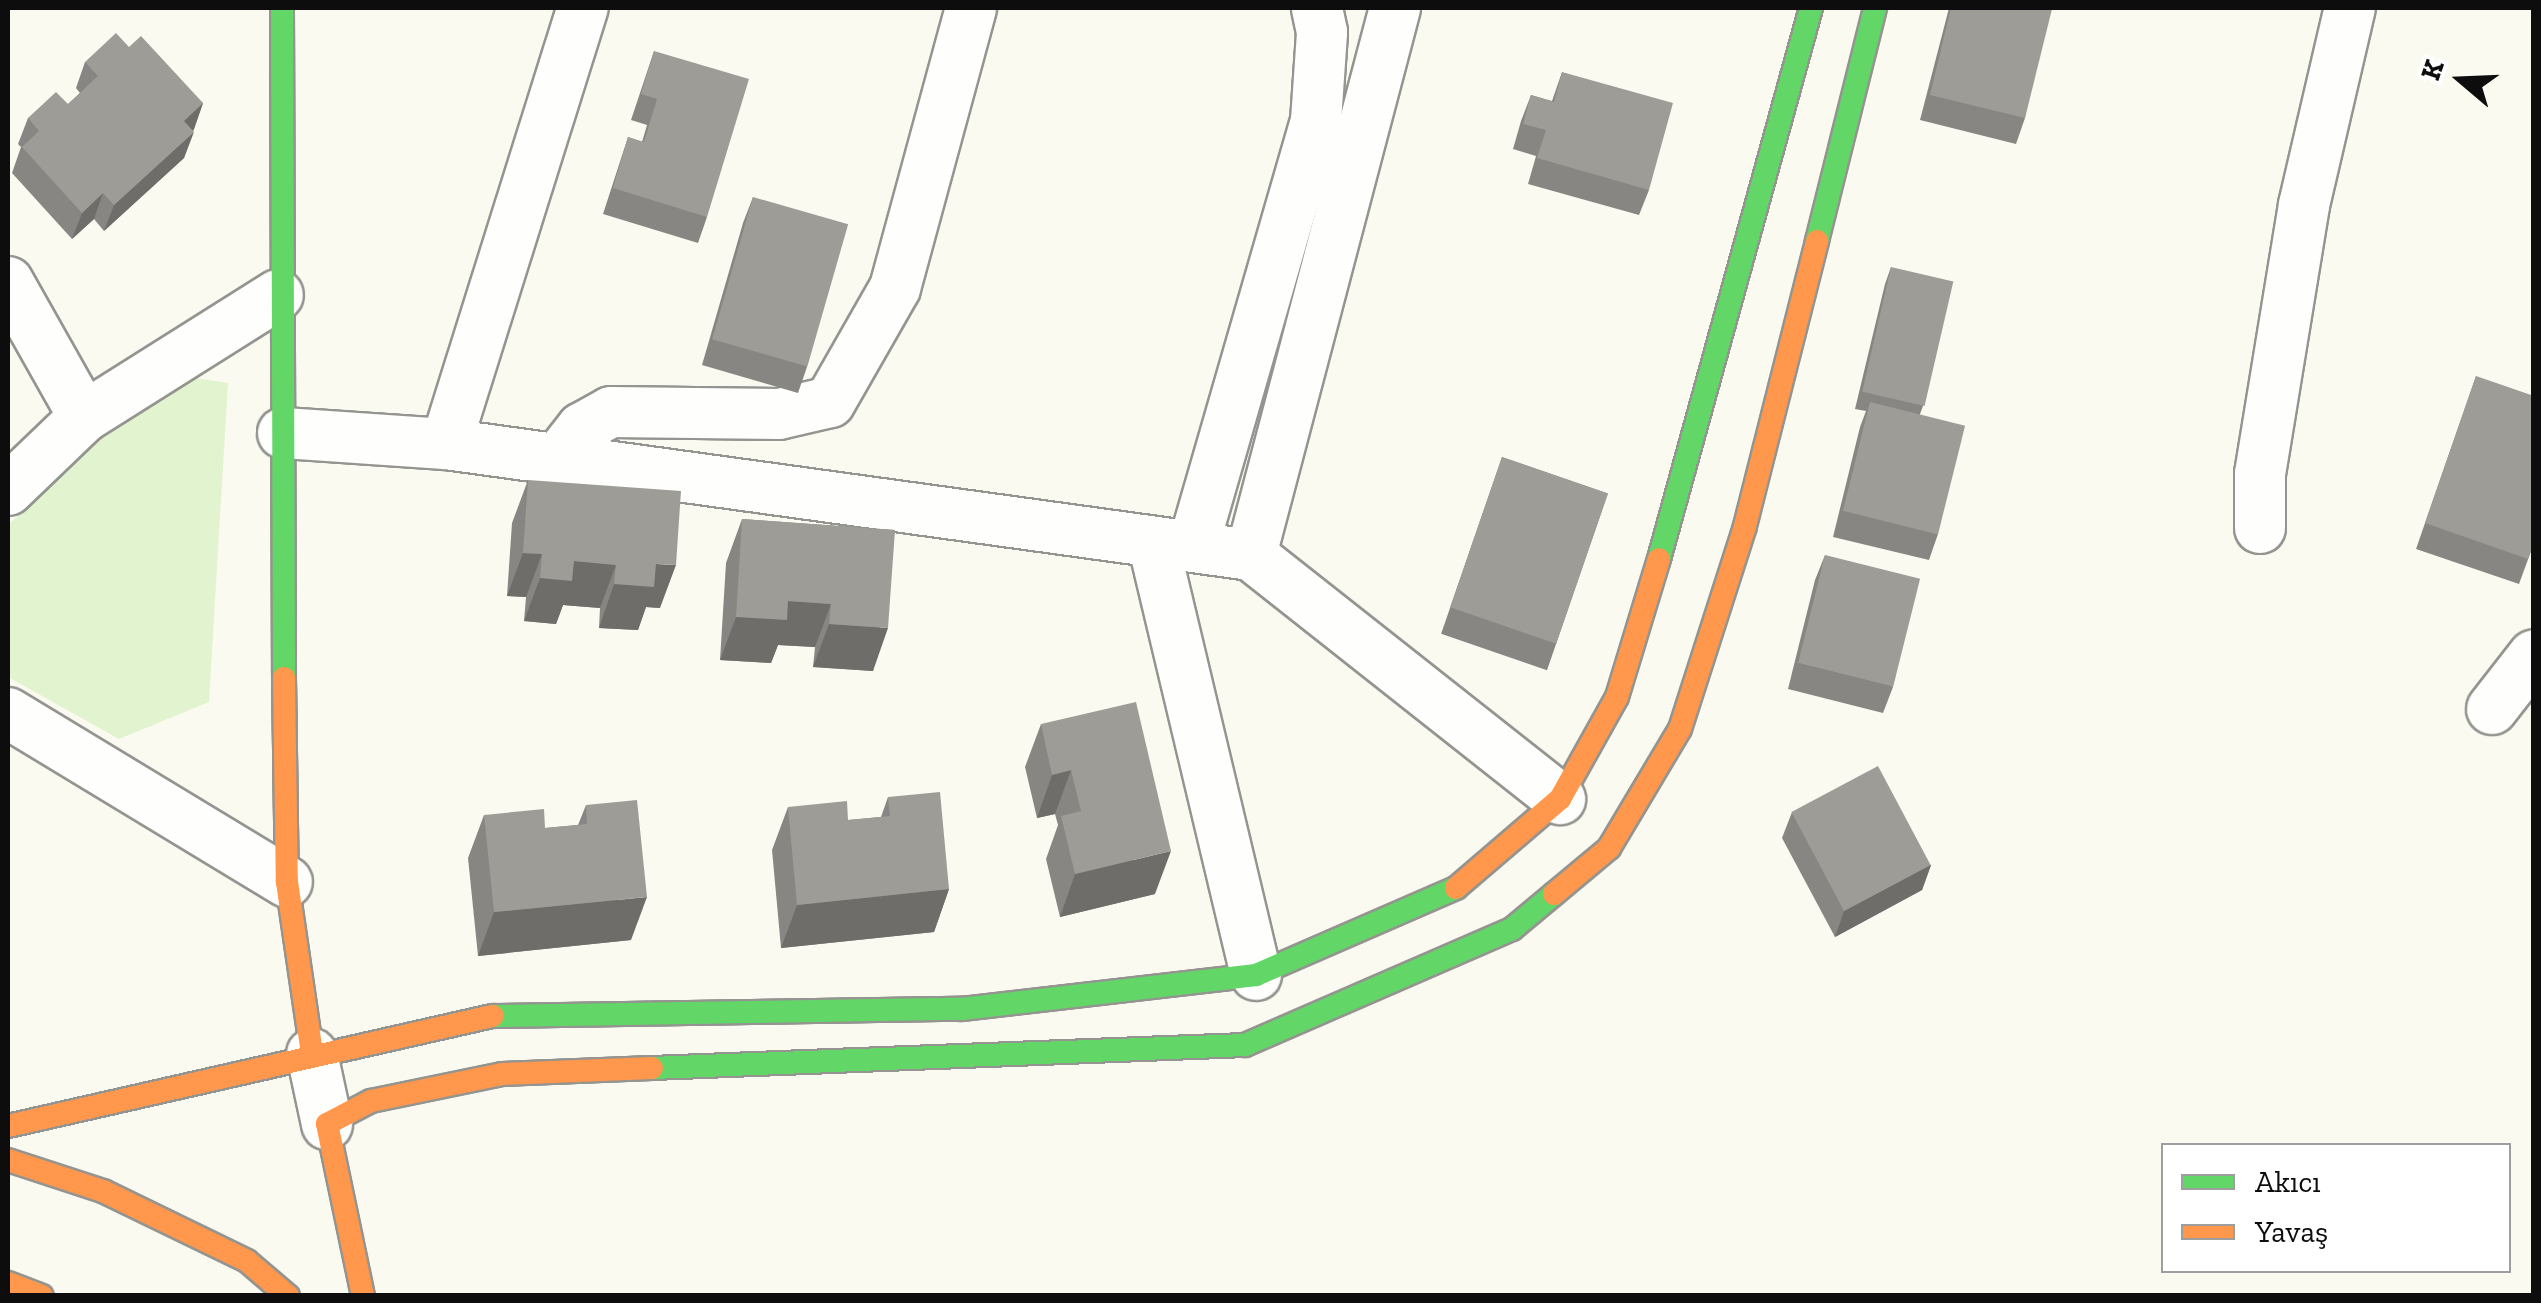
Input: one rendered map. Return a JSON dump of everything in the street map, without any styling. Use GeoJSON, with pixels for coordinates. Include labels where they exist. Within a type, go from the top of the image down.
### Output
{"type":"FeatureCollection","features":[{"type":"Feature","properties":{"kind":"street"},"geometry":{"type":"LineString","coordinates":[[282,8],[278,295],[283,433],[286,882],[312,1054],[363,1296]]}},
{"type":"Feature","properties":{"kind":"street"},"geometry":{"type":"LineString","coordinates":[[446,444],[583,8]]}},
{"type":"Feature","properties":{"kind":"street"},"geometry":{"type":"LineString","coordinates":[[557,460],[582,428],[611,412],[779,414],[830,402],[895,288],[971,8]]}},
{"type":"Feature","properties":{"kind":"street"},"geometry":{"type":"LineString","coordinates":[[1256,975],[1174,544],[1316,121],[1322,32],[1317,8]]}},
{"type":"Feature","properties":{"kind":"street"},"geometry":{"type":"LineString","coordinates":[[1251,555],[1396,8]]}},
{"type":"Feature","properties":{"kind":"street"},"geometry":{"type":"LineString","coordinates":[[8,1126],[492,1016],[962,1010],[1256,975],[1454,890],[1560,799],[1617,697],[1686,473],[1811,8]]}},
{"type":"Feature","properties":{"kind":"street"},"geometry":{"type":"LineString","coordinates":[[328,1124],[371,1102],[502,1074],[1245,1045],[1512,929],[1608,848],[1680,729],[1745,526],[1875,8]]}},
{"type":"Feature","properties":{"kind":"street"},"geometry":{"type":"LineString","coordinates":[[2260,528],[2260,474],[2304,205],[2350,8]]}},
{"type":"Feature","properties":{"kind":"street"},"geometry":{"type":"LineString","coordinates":[[8,282],[84,416]]}},
{"type":"Feature","properties":{"kind":"street"},"geometry":{"type":"LineString","coordinates":[[8,490],[84,416],[278,295]]}},
{"type":"Feature","properties":{"kind":"street"},"geometry":{"type":"LineString","coordinates":[[283,433],[446,444],[1251,555],[1560,799]]}},
{"type":"Feature","properties":{"kind":"street"},"geometry":{"type":"LineString","coordinates":[[2492,709],[2534,656]]}},
{"type":"Feature","properties":{"kind":"street"},"geometry":{"type":"LineString","coordinates":[[8,713],[286,882]]}},
{"type":"Feature","properties":{"kind":"street"},"geometry":{"type":"LineString","coordinates":[[8,1160],[103,1191],[247,1261],[288,1296]]}},
{"type":"Feature","properties":{"kind":"green space"},"geometry":{"type":"Polygon","coordinates":[[[171,374],[228,383],[209,702],[119,739],[8,677],[8,525],[171,374]]]}},
{"type":"Feature","properties":{"kind":"building"},"geometry":{"type":"Polygon","coordinates":[[[1951,8],[2052,9],[2025,118],[1930,95],[1951,8]]]}},
{"type":"Feature","properties":{"kind":"building"},"geometry":{"type":"Polygon","coordinates":[[[116,33],[129,47],[141,36],[203,103],[184,121],[194,132],[114,205],[103,193],[82,213],[22,147],[39,131],[28,118],[56,92],[68,104],[98,76],[85,62],[116,33]]]}},
{"type":"Feature","properties":{"kind":"building"},"geometry":{"type":"Polygon","coordinates":[[[654,51],[749,79],[707,217],[613,188],[628,137],[644,142],[657,99],[641,94],[654,51]]]}},
{"type":"Feature","properties":{"kind":"building"},"geometry":{"type":"Polygon","coordinates":[[[1562,72],[1673,103],[1649,190],[1537,158],[1546,130],[1523,124],[1531,95],[1554,102],[1562,72]]]}},
{"type":"Feature","properties":{"kind":"building"},"geometry":{"type":"Polygon","coordinates":[[[753,197],[848,224],[807,367],[712,339],[753,197]]]}},
{"type":"Feature","properties":{"kind":"building"},"geometry":{"type":"Polygon","coordinates":[[[1891,267],[1953,281],[1925,406],[1862,392],[1891,267]]]}},
{"type":"Feature","properties":{"kind":"building"},"geometry":{"type":"Polygon","coordinates":[[[2476,376],[2534,396],[2534,543],[2528,559],[2425,523],[2476,376]]]}},
{"type":"Feature","properties":{"kind":"building"},"geometry":{"type":"Polygon","coordinates":[[[1870,402],[1965,426],[1938,534],[1843,511],[1870,402]]]}},
{"type":"Feature","properties":{"kind":"building"},"geometry":{"type":"Polygon","coordinates":[[[1502,457],[1608,493],[1556,644],[1450,607],[1502,457]]]}},
{"type":"Feature","properties":{"kind":"building"},"geometry":{"type":"Polygon","coordinates":[[[528,480],[681,491],[676,565],[656,564],[654,587],[614,584],[616,565],[574,561],[572,581],[540,578],[542,554],[523,553],[528,480]]]}},
{"type":"Feature","properties":{"kind":"building"},"geometry":{"type":"Polygon","coordinates":[[[742,519],[895,530],[888,628],[829,624],[831,604],[788,601],[787,620],[736,617],[742,519]]]}},
{"type":"Feature","properties":{"kind":"building"},"geometry":{"type":"Polygon","coordinates":[[[1825,555],[1920,579],[1893,686],[1798,663],[1825,555]]]}},
{"type":"Feature","properties":{"kind":"building"},"geometry":{"type":"Polygon","coordinates":[[[1136,702],[1171,851],[1075,874],[1061,816],[1081,811],[1071,770],[1052,775],[1041,724],[1136,702]]]}},
{"type":"Feature","properties":{"kind":"building"},"geometry":{"type":"Polygon","coordinates":[[[1878,766],[1931,865],[1844,911],[1791,812],[1878,766]]]}},
{"type":"Feature","properties":{"kind":"building"},"geometry":{"type":"Polygon","coordinates":[[[940,792],[949,889],[797,905],[788,807],[847,801],[848,820],[890,816],[888,797],[940,792]]]}},
{"type":"Feature","properties":{"kind":"building"},"geometry":{"type":"Polygon","coordinates":[[[637,800],[647,897],[494,912],[484,815],[544,809],[545,828],[587,824],[586,805],[637,800]]]}},
{"type":"Feature","properties":{"kind":"traffic: fast"},"geometry":{"type":"LineString","coordinates":[[282,8],[284,678]]}},
{"type":"Feature","properties":{"kind":"traffic: fast"},"geometry":{"type":"LineString","coordinates":[[1659,559],[1811,8]]}},
{"type":"Feature","properties":{"kind":"traffic: fast"},"geometry":{"type":"LineString","coordinates":[[1817,241],[1875,8]]}},
{"type":"Feature","properties":{"kind":"traffic: fast"},"geometry":{"type":"LineString","coordinates":[[493,1016],[962,1009],[1256,975],[1456,888]]}},
{"type":"Feature","properties":{"kind":"traffic: fast"},"geometry":{"type":"LineString","coordinates":[[652,1068],[1245,1045],[1512,929],[1554,894]]}},
{"type":"Feature","properties":{"kind":"traffic: slow"},"geometry":{"type":"LineString","coordinates":[[1554,894],[1609,848],[1680,729],[1745,526],[1817,241]]}},
{"type":"Feature","properties":{"kind":"traffic: slow"},"geometry":{"type":"LineString","coordinates":[[1456,888],[1560,799],[1617,697],[1659,559]]}},
{"type":"Feature","properties":{"kind":"traffic: slow"},"geometry":{"type":"LineString","coordinates":[[284,678],[287,882],[312,1054]]}},
{"type":"Feature","properties":{"kind":"traffic: slow"},"geometry":{"type":"LineString","coordinates":[[8,1126],[493,1016]]}},
{"type":"Feature","properties":{"kind":"traffic: slow"},"geometry":{"type":"LineString","coordinates":[[363,1296],[327,1124],[371,1101],[502,1074],[652,1068]]}},
{"type":"Feature","properties":{"kind":"traffic: slow"},"geometry":{"type":"LineString","coordinates":[[8,1160],[103,1191],[247,1261],[288,1296]]}},
{"type":"Feature","properties":{"kind":"traffic: slow"},"geometry":{"type":"LineString","coordinates":[[8,1283],[42,1296]]}}]}
